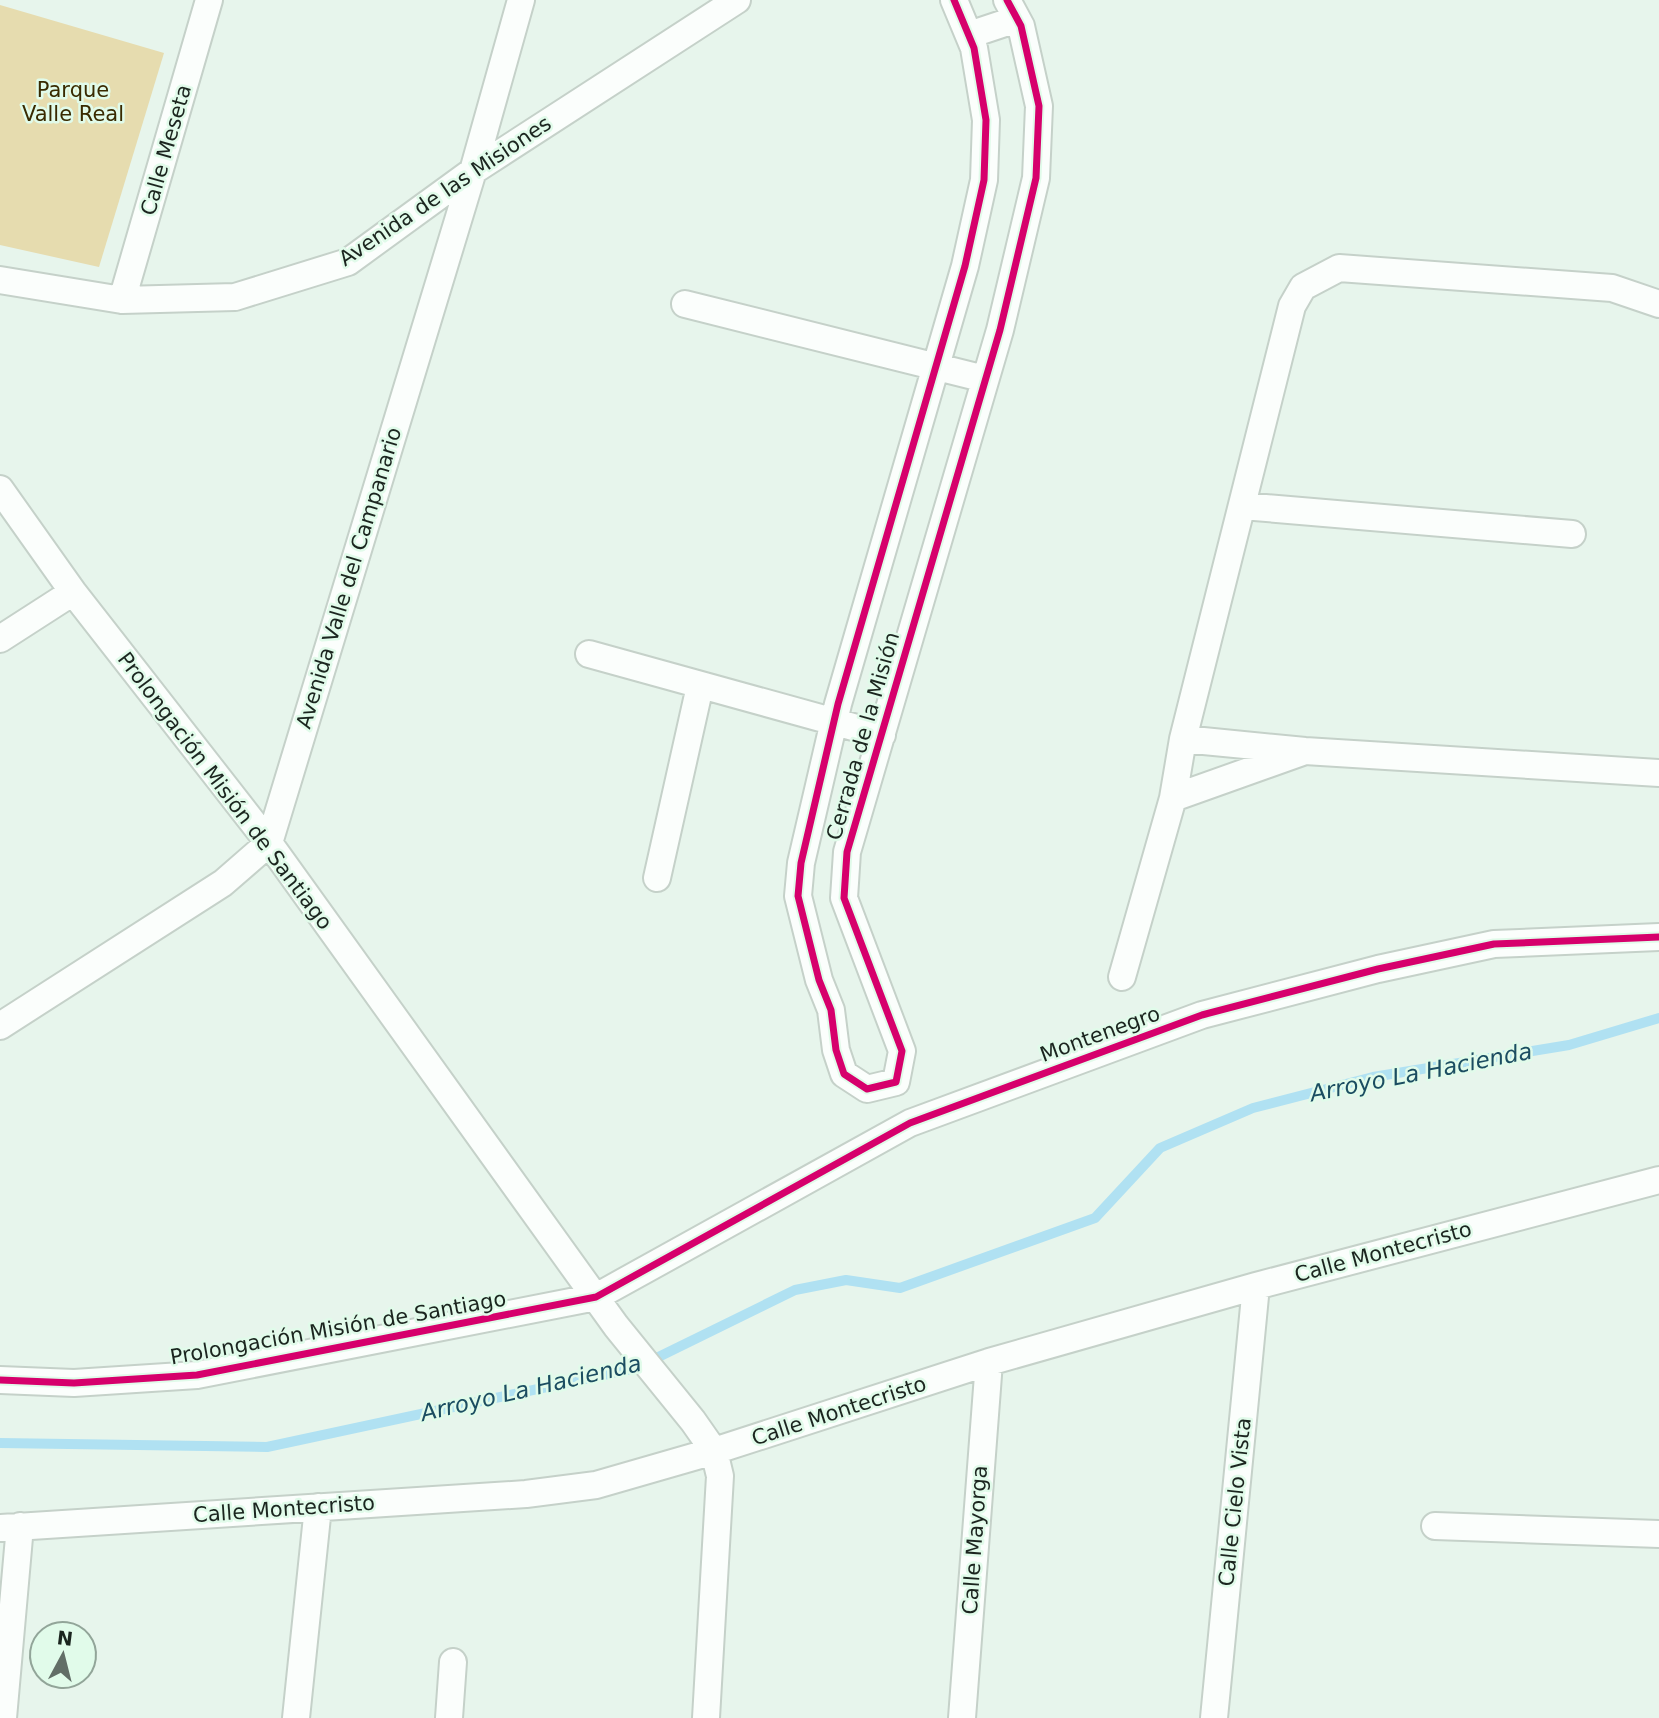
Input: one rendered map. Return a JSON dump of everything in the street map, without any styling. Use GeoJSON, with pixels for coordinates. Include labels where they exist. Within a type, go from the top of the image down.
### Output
{"type":"FeatureCollection","features":[{"type":"Feature","properties":{"kind":"street","name":"Calle Meseta"},"geometry":{"type":"LineString","coordinates":[[122,300],[209,0]]}},
{"type":"Feature","properties":{"kind":"street","name":"Avenida Valle del Campanario"},"geometry":{"type":"LineString","coordinates":[[269,843],[473,171],[522,0]]}},
{"type":"Feature","properties":{"kind":"street","name":"Avenida de las Misiones"},"geometry":{"type":"LineString","coordinates":[[0,280],[122,300],[235,297],[348,262],[473,171],[737,0]]}},
{"type":"Feature","properties":{"kind":"street","name":"Cerrada de la Misión"},"geometry":{"type":"LineString","coordinates":[[954,0],[974,48],[986,120],[984,180],[965,266],[833,723],[801,863],[798,896],[819,980],[831,1010],[836,1050],[844,1074],[867,1088],[896,1082],[902,1051],[844,898],[847,852],[985,379],[1017,264],[1036,178],[1039,106],[1012,10]]}},
{"type":"Feature","properties":{"kind":"street"},"geometry":{"type":"LineString","coordinates":[[969,35],[1012,10]]}},
{"type":"Feature","properties":{"kind":"street"},"geometry":{"type":"LineString","coordinates":[[1122,977],[1172,798],[1183,739],[1292,306],[1303,287],[1316,277],[1339,268],[1612,288],[1659,304]]}},
{"type":"Feature","properties":{"kind":"street"},"geometry":{"type":"LineString","coordinates":[[685,304],[985,379]]}},
{"type":"Feature","properties":{"kind":"street","name":"Prolongación Misión de Santiago"},"geometry":{"type":"LineString","coordinates":[[0,489],[73,592],[269,843],[616,1326],[714,1451]]}},
{"type":"Feature","properties":{"kind":"street"},"geometry":{"type":"LineString","coordinates":[[1242,506],[1572,534]]}},
{"type":"Feature","properties":{"kind":"street"},"geometry":{"type":"LineString","coordinates":[[0,639],[73,592]]}},
{"type":"Feature","properties":{"kind":"street"},"geometry":{"type":"LineString","coordinates":[[589,654],[881,735]]}},
{"type":"Feature","properties":{"kind":"street"},"geometry":{"type":"LineString","coordinates":[[657,878],[700,686]]}},
{"type":"Feature","properties":{"kind":"street"},"geometry":{"type":"LineString","coordinates":[[1183,739],[1305,751],[1659,774]]}},
{"type":"Feature","properties":{"kind":"street"},"geometry":{"type":"LineString","coordinates":[[1172,798],[1305,751]]}},
{"type":"Feature","properties":{"kind":"street"},"geometry":{"type":"LineString","coordinates":[[0,1026],[223,883],[269,843]]}},
{"type":"Feature","properties":{"kind":"street","name":"Montenegro"},"geometry":{"type":"LineString","coordinates":[[596,1297],[910,1123],[1202,1015],[1378,969],[1494,944],[1659,936]]}},
{"type":"Feature","properties":{"kind":"street","name":"Calle Montecristo"},"geometry":{"type":"LineString","coordinates":[[10,1527],[526,1494],[596,1485],[714,1451],[989,1362],[1256,1286],[1659,1180]]}},
{"type":"Feature","properties":{"kind":"street","name":"Calle Cielo Vista"},"geometry":{"type":"LineString","coordinates":[[1214,1718],[1256,1286]]}},
{"type":"Feature","properties":{"kind":"street","name":"Prolongación Misión de Santiago"},"geometry":{"type":"LineString","coordinates":[[0,1380],[74,1383],[197,1375],[596,1297]]}},
{"type":"Feature","properties":{"kind":"street","name":"Calle Mayorga"},"geometry":{"type":"LineString","coordinates":[[962,1718],[989,1362]]}},
{"type":"Feature","properties":{"kind":"street"},"geometry":{"type":"LineString","coordinates":[[706,1718],[720,1476],[714,1451]]}},
{"type":"Feature","properties":{"kind":"street"},"geometry":{"type":"LineString","coordinates":[[296,1718],[318,1507]]}},
{"type":"Feature","properties":{"kind":"street"},"geometry":{"type":"LineString","coordinates":[[1435,1526],[1659,1534]]}},
{"type":"Feature","properties":{"kind":"street"},"geometry":{"type":"LineString","coordinates":[[3,1718],[10,1527]]}},
{"type":"Feature","properties":{"kind":"street"},"geometry":{"type":"LineString","coordinates":[[449,1718],[453,1662]]}},
{"type":"Feature","properties":{"kind":"green space","name":"Parque Valle Real"},"geometry":{"type":"Polygon","coordinates":[[[0,5],[164,53],[99,267],[0,245],[0,5]]]}},
{"type":"Feature","properties":{"kind":"waterway","name":"Arroyo La Hacienda"},"geometry":{"type":"LineString","coordinates":[[0,1443],[267,1447],[636,1368],[795,1290],[846,1280],[900,1288],[1095,1218],[1160,1148],[1253,1108],[1373,1077],[1569,1045],[1659,1018]]}},
{"type":"Feature","properties":{"kind":"cycle path"},"geometry":{"type":"LineString","coordinates":[[954,0],[974,48],[986,120],[984,180],[965,266],[838,704],[801,863],[798,896],[819,980],[831,1010],[836,1050],[844,1074],[867,1089],[896,1082],[902,1051],[844,898],[847,852],[1000,330],[1036,178],[1039,106],[1021,26],[1007,0]]}},
{"type":"Feature","properties":{"kind":"cycle path"},"geometry":{"type":"LineString","coordinates":[[0,1380],[74,1383],[197,1375],[596,1297],[910,1123],[1202,1015],[1378,969],[1494,944],[1659,937]]}}]}
